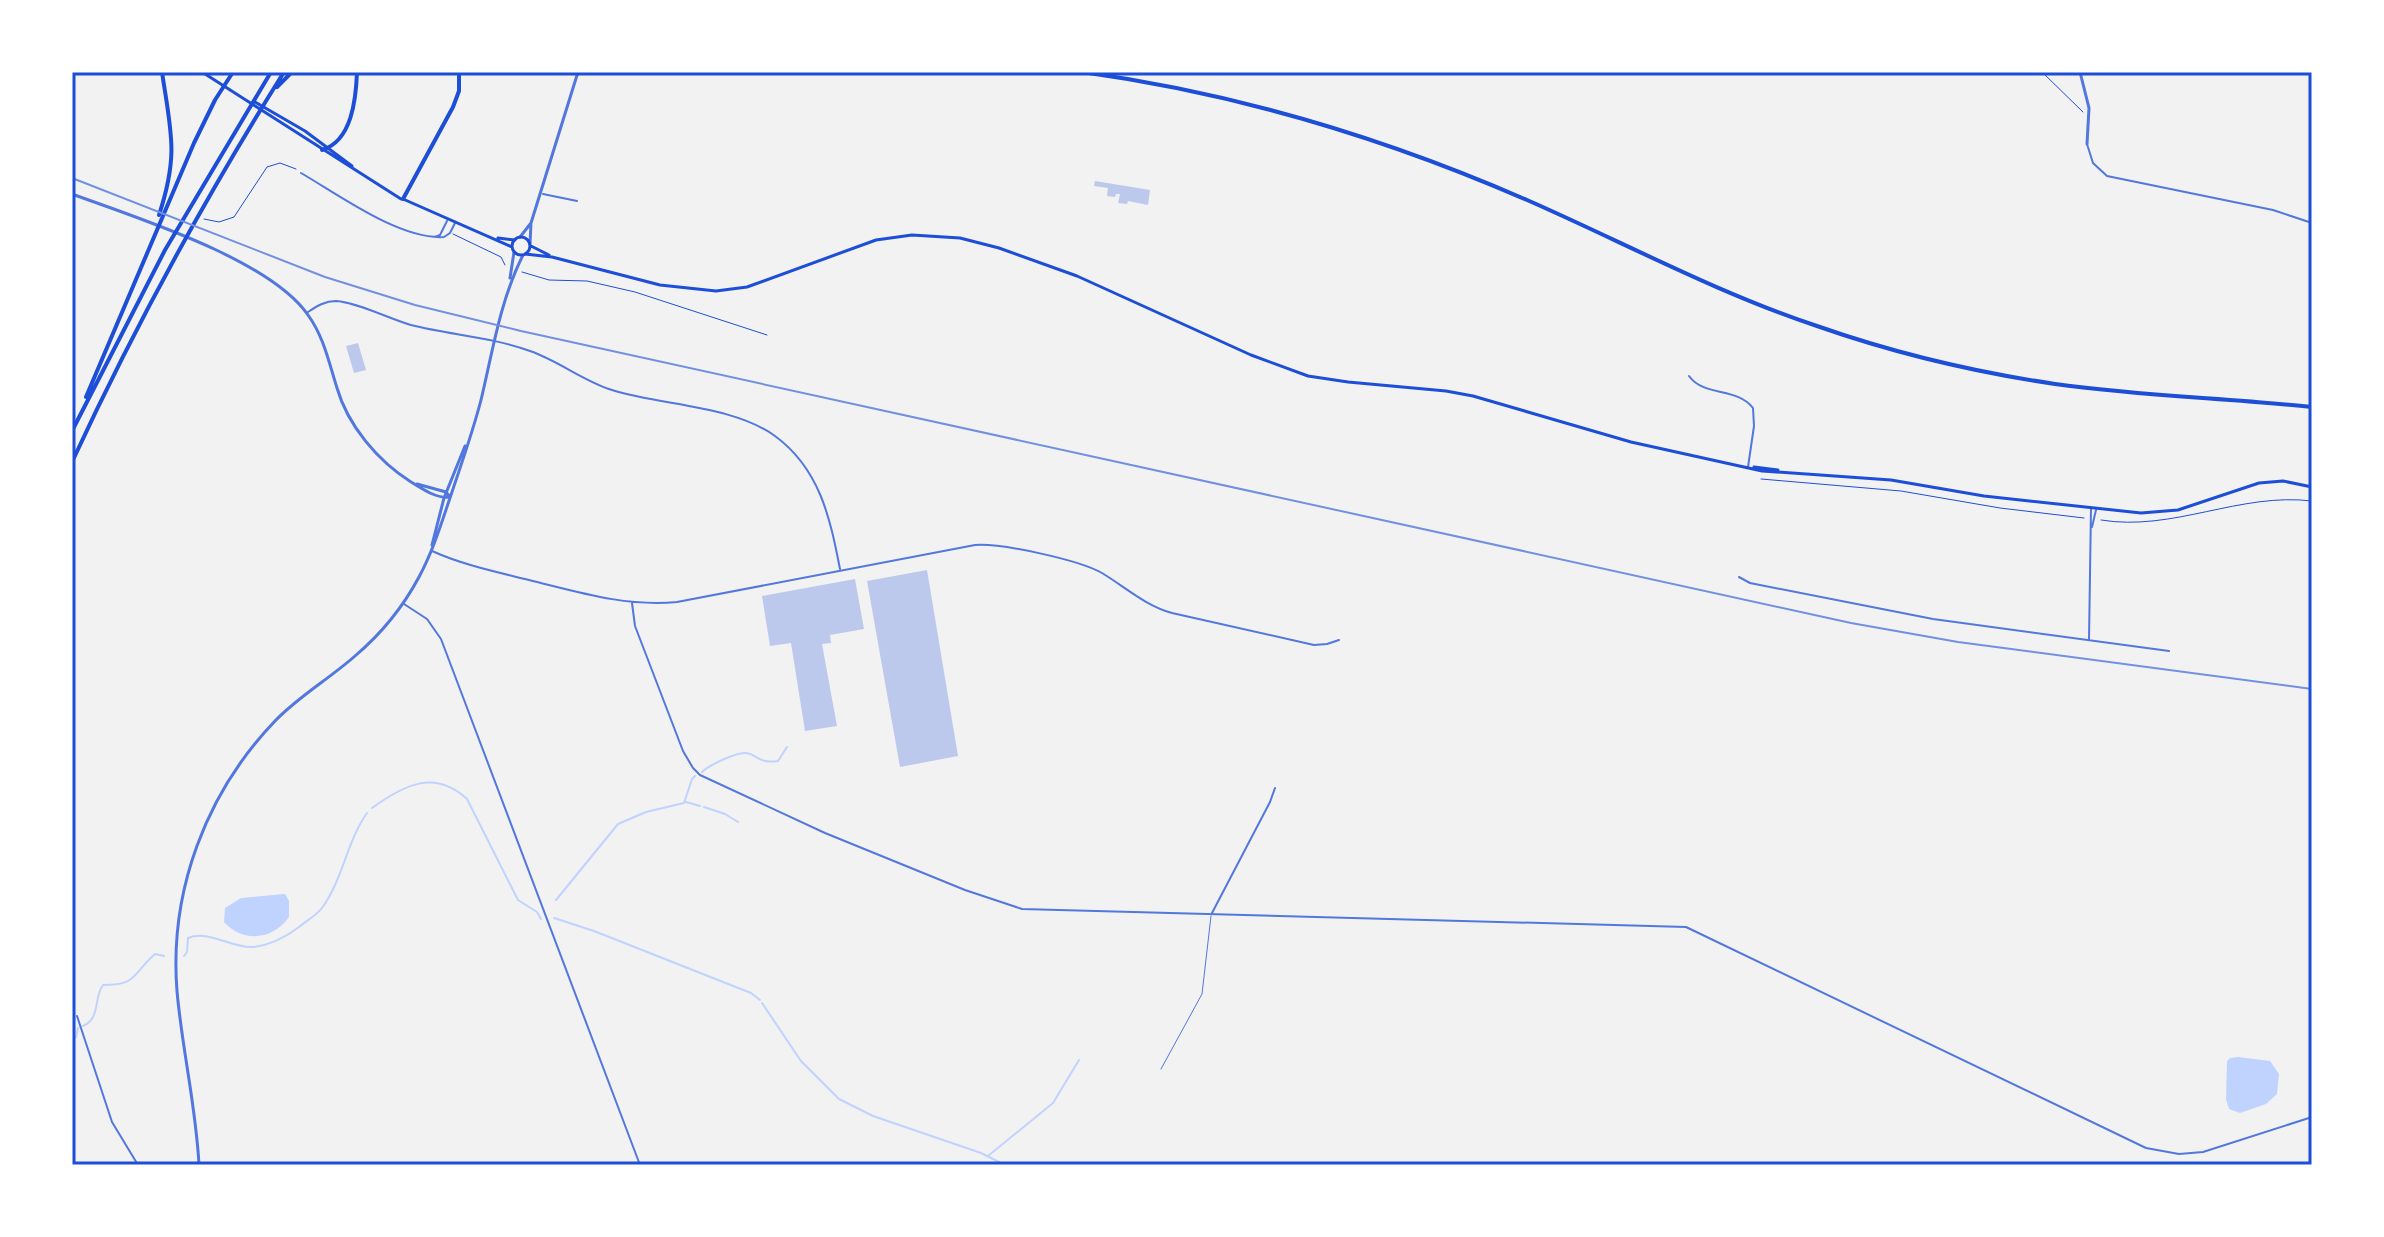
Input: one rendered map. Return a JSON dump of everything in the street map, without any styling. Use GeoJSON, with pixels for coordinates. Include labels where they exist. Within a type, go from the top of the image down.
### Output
{"type":"FeatureCollection","features":[{"type":"Feature","properties":{"kind":"highway"},"geometry":{"type":"LineString","coordinates":[[162,72],[173,139],[169,194]]}},
{"type":"Feature","properties":{"kind":"highway"},"geometry":{"type":"LineString","coordinates":[[72,431],[169,194],[215,100],[233,72]]}},
{"type":"Feature","properties":{"kind":"highway"},"geometry":{"type":"LineString","coordinates":[[76,421],[165,250],[271,72]]}},
{"type":"Feature","properties":{"kind":"highway"},"geometry":{"type":"LineString","coordinates":[[72,462],[176,255],[284,72]]}},
{"type":"Feature","properties":{"kind":"highway"},"geometry":{"type":"LineString","coordinates":[[269,95],[292,72]]}},
{"type":"Feature","properties":{"kind":"highway"},"geometry":{"type":"LineString","coordinates":[[322,150],[339,139],[350,117],[356,97],[357,72]]}},
{"type":"Feature","properties":{"kind":"highway"},"geometry":{"type":"LineString","coordinates":[[403,199],[453,107],[459,91],[459,72]]}},
{"type":"Feature","properties":{"kind":"highway"},"geometry":{"type":"LineString","coordinates":[[1082,72],[1222,98],[1378,142],[1527,199],[1771,310],[1901,352],[1993,374],[2056,384],[2312,407]]}},
{"type":"Feature","properties":{"kind":"main road"},"geometry":{"type":"LineString","coordinates":[[202,72],[272,110],[329,148],[361,174]]}},
{"type":"Feature","properties":{"kind":"main road"},"geometry":{"type":"LineString","coordinates":[[247,98],[322,150],[403,199],[495,238],[524,255],[552,257],[660,285],[716,291],[747,287],[855,245],[894,236],[960,238],[999,248],[1090,281],[1251,355],[1322,379],[1446,391],[1631,442],[1762,471],[1891,480],[1984,496],[2159,513],[2197,505],[2259,483],[2283,481],[2312,487]]}},
{"type":"Feature","properties":{"kind":"main road"},"geometry":{"type":"LineString","coordinates":[[495,238],[527,239],[552,257]]}},
{"type":"Feature","properties":{"kind":"main road"},"geometry":{"type":"LineString","coordinates":[[513,250],[515,240]]}},
{"type":"Feature","properties":{"kind":"main road"},"geometry":{"type":"LineString","coordinates":[[524,255],[530,244]]}},
{"type":"Feature","properties":{"kind":"street"},"geometry":{"type":"LineString","coordinates":[[530,244],[531,223],[578,72]]}},
{"type":"Feature","properties":{"kind":"street"},"geometry":{"type":"LineString","coordinates":[[2080,72],[2089,108],[2087,144],[2093,163],[2101,172],[2114,178],[2273,210],[2312,223]]}},
{"type":"Feature","properties":{"kind":"street"},"geometry":{"type":"LineString","coordinates":[[301,173],[364,210],[406,230],[444,237],[455,223]]}},
{"type":"Feature","properties":{"kind":"street"},"geometry":{"type":"LineString","coordinates":[[542,193],[577,201]]}},
{"type":"Feature","properties":{"kind":"street"},"geometry":{"type":"LineString","coordinates":[[72,194],[152,224],[255,269],[280,284],[307,312],[323,342],[340,399],[352,423],[382,458],[406,479],[444,498],[450,497]]}},
{"type":"Feature","properties":{"kind":"street"},"geometry":{"type":"LineString","coordinates":[[434,237],[440,235],[448,220]]}},
{"type":"Feature","properties":{"kind":"street"},"geometry":{"type":"LineString","coordinates":[[520,237],[531,223]]}},
{"type":"Feature","properties":{"kind":"street"},"geometry":{"type":"LineString","coordinates":[[510,282],[513,250]]}},
{"type":"Feature","properties":{"kind":"street"},"geometry":{"type":"LineString","coordinates":[[199,1165],[176,967],[181,904],[196,847],[223,790],[263,734],[298,700],[356,655],[403,604],[440,533],[473,424],[503,301],[524,255]]}},
{"type":"Feature","properties":{"kind":"street"},"geometry":{"type":"LineString","coordinates":[[307,312],[324,303],[346,303],[415,326],[515,346],[603,387],[735,418],[760,427],[784,443],[812,476],[829,515],[841,571]]}},
{"type":"Feature","properties":{"kind":"street"},"geometry":{"type":"LineString","coordinates":[[1689,376],[1698,386],[1739,396],[1753,408],[1754,426],[1748,467]]}},
{"type":"Feature","properties":{"kind":"street"},"geometry":{"type":"LineString","coordinates":[[431,551],[444,498],[473,424]]}},
{"type":"Feature","properties":{"kind":"street"},"geometry":{"type":"LineString","coordinates":[[406,479],[446,492],[450,497]]}},
{"type":"Feature","properties":{"kind":"street"},"geometry":{"type":"LineString","coordinates":[[2089,641],[2093,508]]}},
{"type":"Feature","properties":{"kind":"street"},"geometry":{"type":"LineString","coordinates":[[431,551],[507,575],[632,603],[677,602],[975,545],[994,545],[1092,568],[1152,605],[1172,613],[1314,645],[1339,640]]}},
{"type":"Feature","properties":{"kind":"street"},"geometry":{"type":"LineString","coordinates":[[1739,577],[1750,583],[1902,613],[2169,651]]}},
{"type":"Feature","properties":{"kind":"street"},"geometry":{"type":"LineString","coordinates":[[632,603],[635,626],[683,751],[693,768],[714,783],[937,879],[1022,909],[1686,927],[2146,1148],[2179,1154],[2203,1152],[2312,1117]]}},
{"type":"Feature","properties":{"kind":"street"},"geometry":{"type":"LineString","coordinates":[[403,604],[427,619],[441,639],[640,1165]]}},
{"type":"Feature","properties":{"kind":"street"},"geometry":{"type":"LineString","coordinates":[[1211,914],[1275,788]]}},
{"type":"Feature","properties":{"kind":"street"},"geometry":{"type":"LineString","coordinates":[[74,1016],[112,1122],[138,1165]]}},
{"type":"Feature","properties":{"kind":"lane"},"geometry":{"type":"LineString","coordinates":[[1161,1069],[1202,994],[1211,914]]}},
{"type":"Feature","properties":{"kind":"path"},"geometry":{"type":"LineString","coordinates":[[2042,72],[2085,112]]}},
{"type":"Feature","properties":{"kind":"path"},"geometry":{"type":"LineString","coordinates":[[201,218],[219,222],[234,217],[261,173],[273,163],[288,164],[301,173]]}},
{"type":"Feature","properties":{"kind":"path"},"geometry":{"type":"LineString","coordinates":[[450,233],[501,257],[502,264],[510,268]]}},
{"type":"Feature","properties":{"kind":"path"},"geometry":{"type":"LineString","coordinates":[[520,271],[549,280],[587,281],[635,292],[767,335]]}},
{"type":"Feature","properties":{"kind":"water"},"geometry":{"type":"Polygon","coordinates":[[[285,894],[289,901],[289,917],[275,930],[249,936],[224,922],[225,908],[241,898],[285,894]]]}},
{"type":"Feature","properties":{"kind":"water"},"geometry":{"type":"Polygon","coordinates":[[[2238,1057],[2270,1061],[2279,1074],[2277,1094],[2266,1104],[2240,1113],[2229,1109],[2226,1099],[2227,1061],[2238,1057]]]}},
{"type":"Feature","properties":{"kind":"building"},"geometry":{"type":"Polygon","coordinates":[[[1095,181],[1150,190],[1148,205],[1128,201],[1127,204],[1118,203],[1120,194],[1107,196],[1108,188],[1094,186],[1095,181]]]}},
{"type":"Feature","properties":{"kind":"building"},"geometry":{"type":"Polygon","coordinates":[[[358,343],[366,370],[354,373],[346,346],[358,343]]]}},
{"type":"Feature","properties":{"kind":"building"},"geometry":{"type":"Polygon","coordinates":[[[927,570],[958,756],[900,767],[867,581],[927,570]]]}},
{"type":"Feature","properties":{"kind":"building"},"geometry":{"type":"Polygon","coordinates":[[[855,579],[864,629],[830,635],[831,643],[822,644],[837,726],[805,731],[791,643],[770,646],[762,596],[855,579]]]}},
{"type":"Feature","properties":{"kind":"waterway"},"geometry":{"type":"LineString","coordinates":[[702,772],[742,753],[766,761],[778,761],[787,747]]}},
{"type":"Feature","properties":{"kind":"waterway"},"geometry":{"type":"LineString","coordinates":[[556,900],[618,824],[646,812],[684,803],[695,776]]}},
{"type":"Feature","properties":{"kind":"waterway"},"geometry":{"type":"LineString","coordinates":[[372,808],[407,787],[419,784],[431,783],[455,790],[467,799],[518,900],[537,912],[541,919]]}},
{"type":"Feature","properties":{"kind":"waterway"},"geometry":{"type":"LineString","coordinates":[[686,802],[700,806]]}},
{"type":"Feature","properties":{"kind":"waterway"},"geometry":{"type":"LineString","coordinates":[[704,807],[738,822]]}},
{"type":"Feature","properties":{"kind":"waterway"},"geometry":{"type":"LineString","coordinates":[[184,956],[188,938],[212,937],[254,947],[283,937],[314,916],[329,897],[367,813]]}},
{"type":"Feature","properties":{"kind":"waterway"},"geometry":{"type":"LineString","coordinates":[[554,918],[751,993],[760,1000]]}},
{"type":"Feature","properties":{"kind":"waterway"},"geometry":{"type":"LineString","coordinates":[[83,1026],[95,1013],[103,985],[123,983],[134,977],[155,954],[164,956]]}},
{"type":"Feature","properties":{"kind":"waterway"},"geometry":{"type":"LineString","coordinates":[[762,1003],[801,1061],[839,1099],[873,1116],[981,1153],[1005,1165]]}},
{"type":"Feature","properties":{"kind":"waterway"},"geometry":{"type":"LineString","coordinates":[[72,1040],[78,1028]]}},
{"type":"Feature","properties":{"kind":"waterway"},"geometry":{"type":"LineString","coordinates":[[988,1156],[1053,1103],[1079,1060]]}},
{"type":"Feature","properties":{"kind":"railway"},"geometry":{"type":"LineString","coordinates":[[72,178],[325,277],[415,305],[521,331],[1851,623],[1958,642],[2312,689]]}}]}
